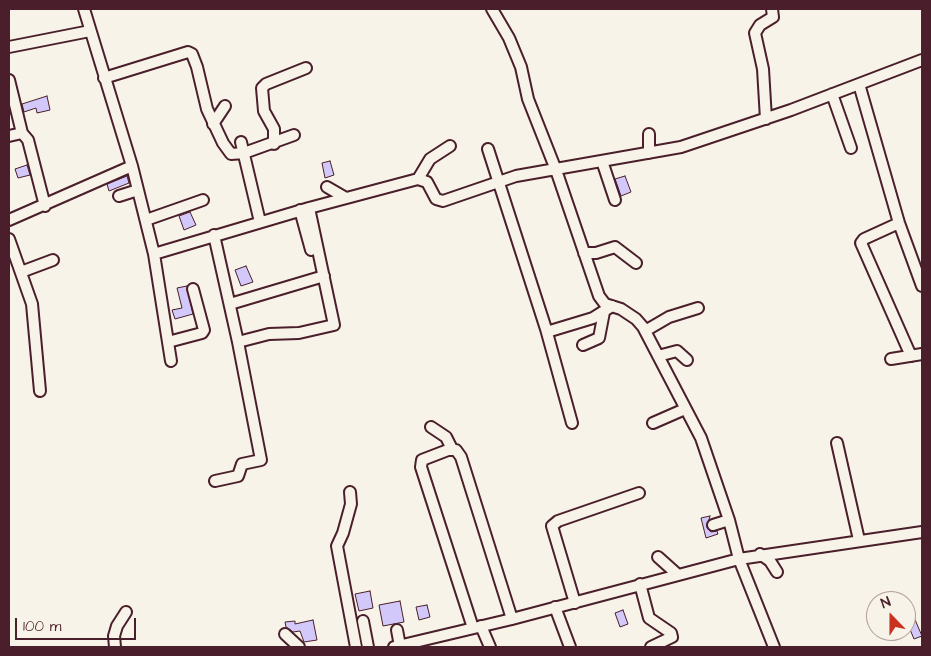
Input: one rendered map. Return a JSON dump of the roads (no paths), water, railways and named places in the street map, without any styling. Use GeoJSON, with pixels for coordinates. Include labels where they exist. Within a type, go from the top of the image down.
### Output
{"type":"FeatureCollection","features":[{"type":"Feature","properties":{"kind":"street"},"geometry":{"type":"LineString","coordinates":[[84,9],[132,166],[146,220],[154,254],[172,361]]}},
{"type":"Feature","properties":{"kind":"street"},"geometry":{"type":"LineString","coordinates":[[492,9],[509,38],[518,60],[528,99],[556,170],[599,296],[608,309],[636,319],[645,332],[701,438],[729,520],[739,559],[774,647]]}},
{"type":"Feature","properties":{"kind":"street"},"geometry":{"type":"LineString","coordinates":[[766,119],[763,69],[755,34],[760,25],[773,17],[772,9]]}},
{"type":"Feature","properties":{"kind":"street"},"geometry":{"type":"LineString","coordinates":[[9,47],[90,31]]}},
{"type":"Feature","properties":{"kind":"street"},"geometry":{"type":"LineString","coordinates":[[104,78],[188,52],[192,54],[195,60],[207,109],[213,124],[231,154],[244,153],[274,144],[294,135]]}},
{"type":"Feature","properties":{"kind":"street"},"geometry":{"type":"LineString","coordinates":[[154,254],[304,209],[418,179],[428,182],[436,199],[439,201],[516,176],[681,147],[766,119],[922,60]]}},
{"type":"Feature","properties":{"kind":"street"},"geometry":{"type":"LineString","coordinates":[[274,144],[274,129],[264,111],[262,88],[266,84],[306,68]]}},
{"type":"Feature","properties":{"kind":"street"},"geometry":{"type":"LineString","coordinates":[[9,80],[22,133],[28,140],[45,206]]}},
{"type":"Feature","properties":{"kind":"street"},"geometry":{"type":"LineString","coordinates":[[859,84],[899,223],[922,286]]}},
{"type":"Feature","properties":{"kind":"street"},"geometry":{"type":"LineString","coordinates":[[832,94],[851,148]]}},
{"type":"Feature","properties":{"kind":"street"},"geometry":{"type":"LineString","coordinates":[[213,124],[224,106]]}},
{"type":"Feature","properties":{"kind":"street"},"geometry":{"type":"LineString","coordinates":[[9,136],[22,133]]}},
{"type":"Feature","properties":{"kind":"street"},"geometry":{"type":"LineString","coordinates":[[648,153],[649,134]]}},
{"type":"Feature","properties":{"kind":"street"},"geometry":{"type":"LineString","coordinates":[[241,142],[260,222]]}},
{"type":"Feature","properties":{"kind":"street"},"geometry":{"type":"LineString","coordinates":[[418,179],[430,159],[450,146]]}},
{"type":"Feature","properties":{"kind":"street"},"geometry":{"type":"LineString","coordinates":[[488,149],[546,329],[572,422]]}},
{"type":"Feature","properties":{"kind":"street"},"geometry":{"type":"LineString","coordinates":[[602,161],[615,200]]}},
{"type":"Feature","properties":{"kind":"street"},"geometry":{"type":"LineString","coordinates":[[9,220],[45,206],[132,166]]}},
{"type":"Feature","properties":{"kind":"street"},"geometry":{"type":"LineString","coordinates":[[327,187],[346,198]]}},
{"type":"Feature","properties":{"kind":"street"},"geometry":{"type":"LineString","coordinates":[[119,196],[138,190]]}},
{"type":"Feature","properties":{"kind":"street"},"geometry":{"type":"LineString","coordinates":[[146,220],[203,200]]}},
{"type":"Feature","properties":{"kind":"street"},"geometry":{"type":"LineString","coordinates":[[304,209],[311,250]]}},
{"type":"Feature","properties":{"kind":"street"},"geometry":{"type":"LineString","coordinates":[[238,342],[269,334],[299,334],[334,325],[324,276],[304,209]]}},
{"type":"Feature","properties":{"kind":"street"},"geometry":{"type":"LineString","coordinates":[[899,223],[864,239],[861,243],[911,356]]}},
{"type":"Feature","properties":{"kind":"street"},"geometry":{"type":"LineString","coordinates":[[214,235],[238,342],[261,460],[242,464],[238,476],[215,481]]}},
{"type":"Feature","properties":{"kind":"street"},"geometry":{"type":"LineString","coordinates":[[9,239],[32,304],[40,390]]}},
{"type":"Feature","properties":{"kind":"street"},"geometry":{"type":"LineString","coordinates":[[584,253],[596,253],[615,247],[636,263]]}},
{"type":"Feature","properties":{"kind":"street"},"geometry":{"type":"LineString","coordinates":[[21,272],[53,260]]}},
{"type":"Feature","properties":{"kind":"street"},"geometry":{"type":"LineString","coordinates":[[230,304],[324,276]]}},
{"type":"Feature","properties":{"kind":"street"},"geometry":{"type":"LineString","coordinates":[[168,342],[202,333],[204,330],[193,289]]}},
{"type":"Feature","properties":{"kind":"street"},"geometry":{"type":"LineString","coordinates":[[645,332],[669,317],[698,308]]}},
{"type":"Feature","properties":{"kind":"street"},"geometry":{"type":"LineString","coordinates":[[546,329],[550,331],[608,309]]}},
{"type":"Feature","properties":{"kind":"street"},"geometry":{"type":"LineString","coordinates":[[584,345],[599,338],[608,309]]}},
{"type":"Feature","properties":{"kind":"street"},"geometry":{"type":"LineString","coordinates":[[658,356],[677,350],[687,360]]}},
{"type":"Feature","properties":{"kind":"street"},"geometry":{"type":"LineString","coordinates":[[891,359],[922,354]]}},
{"type":"Feature","properties":{"kind":"street"},"geometry":{"type":"LineString","coordinates":[[653,423],[685,409]]}},
{"type":"Feature","properties":{"kind":"street"},"geometry":{"type":"LineString","coordinates":[[431,426],[446,437],[452,449]]}},
{"type":"Feature","properties":{"kind":"street"},"geometry":{"type":"LineString","coordinates":[[837,443],[859,540]]}},
{"type":"Feature","properties":{"kind":"street"},"geometry":{"type":"LineString","coordinates":[[490,647],[477,627],[420,467],[422,460],[429,456],[452,449],[459,452],[512,619]]}},
{"type":"Feature","properties":{"kind":"street"},"geometry":{"type":"LineString","coordinates":[[350,492],[349,511],[337,546],[356,647]]}},
{"type":"Feature","properties":{"kind":"street"},"geometry":{"type":"LineString","coordinates":[[575,603],[552,526],[558,521],[639,493]]}},
{"type":"Feature","properties":{"kind":"street"},"geometry":{"type":"LineString","coordinates":[[714,525],[729,520]]}},
{"type":"Feature","properties":{"kind":"street"},"geometry":{"type":"LineString","coordinates":[[397,630],[397,647],[575,603],[677,574],[760,554],[922,532]]}},
{"type":"Feature","properties":{"kind":"street"},"geometry":{"type":"LineString","coordinates":[[760,554],[770,561],[777,572]]}},
{"type":"Feature","properties":{"kind":"street"},"geometry":{"type":"LineString","coordinates":[[658,557],[677,574]]}},
{"type":"Feature","properties":{"kind":"street"},"geometry":{"type":"LineString","coordinates":[[640,584],[649,618],[671,632],[672,637],[651,647]]}},
{"type":"Feature","properties":{"kind":"street"},"geometry":{"type":"LineString","coordinates":[[555,607],[570,647]]}},
{"type":"Feature","properties":{"kind":"street"},"geometry":{"type":"LineString","coordinates":[[116,647],[114,636],[117,626],[126,612]]}},
{"type":"Feature","properties":{"kind":"street"},"geometry":{"type":"LineString","coordinates":[[363,621],[368,647]]}},
{"type":"Feature","properties":{"kind":"street"},"geometry":{"type":"LineString","coordinates":[[285,634],[299,647]]}}]}
